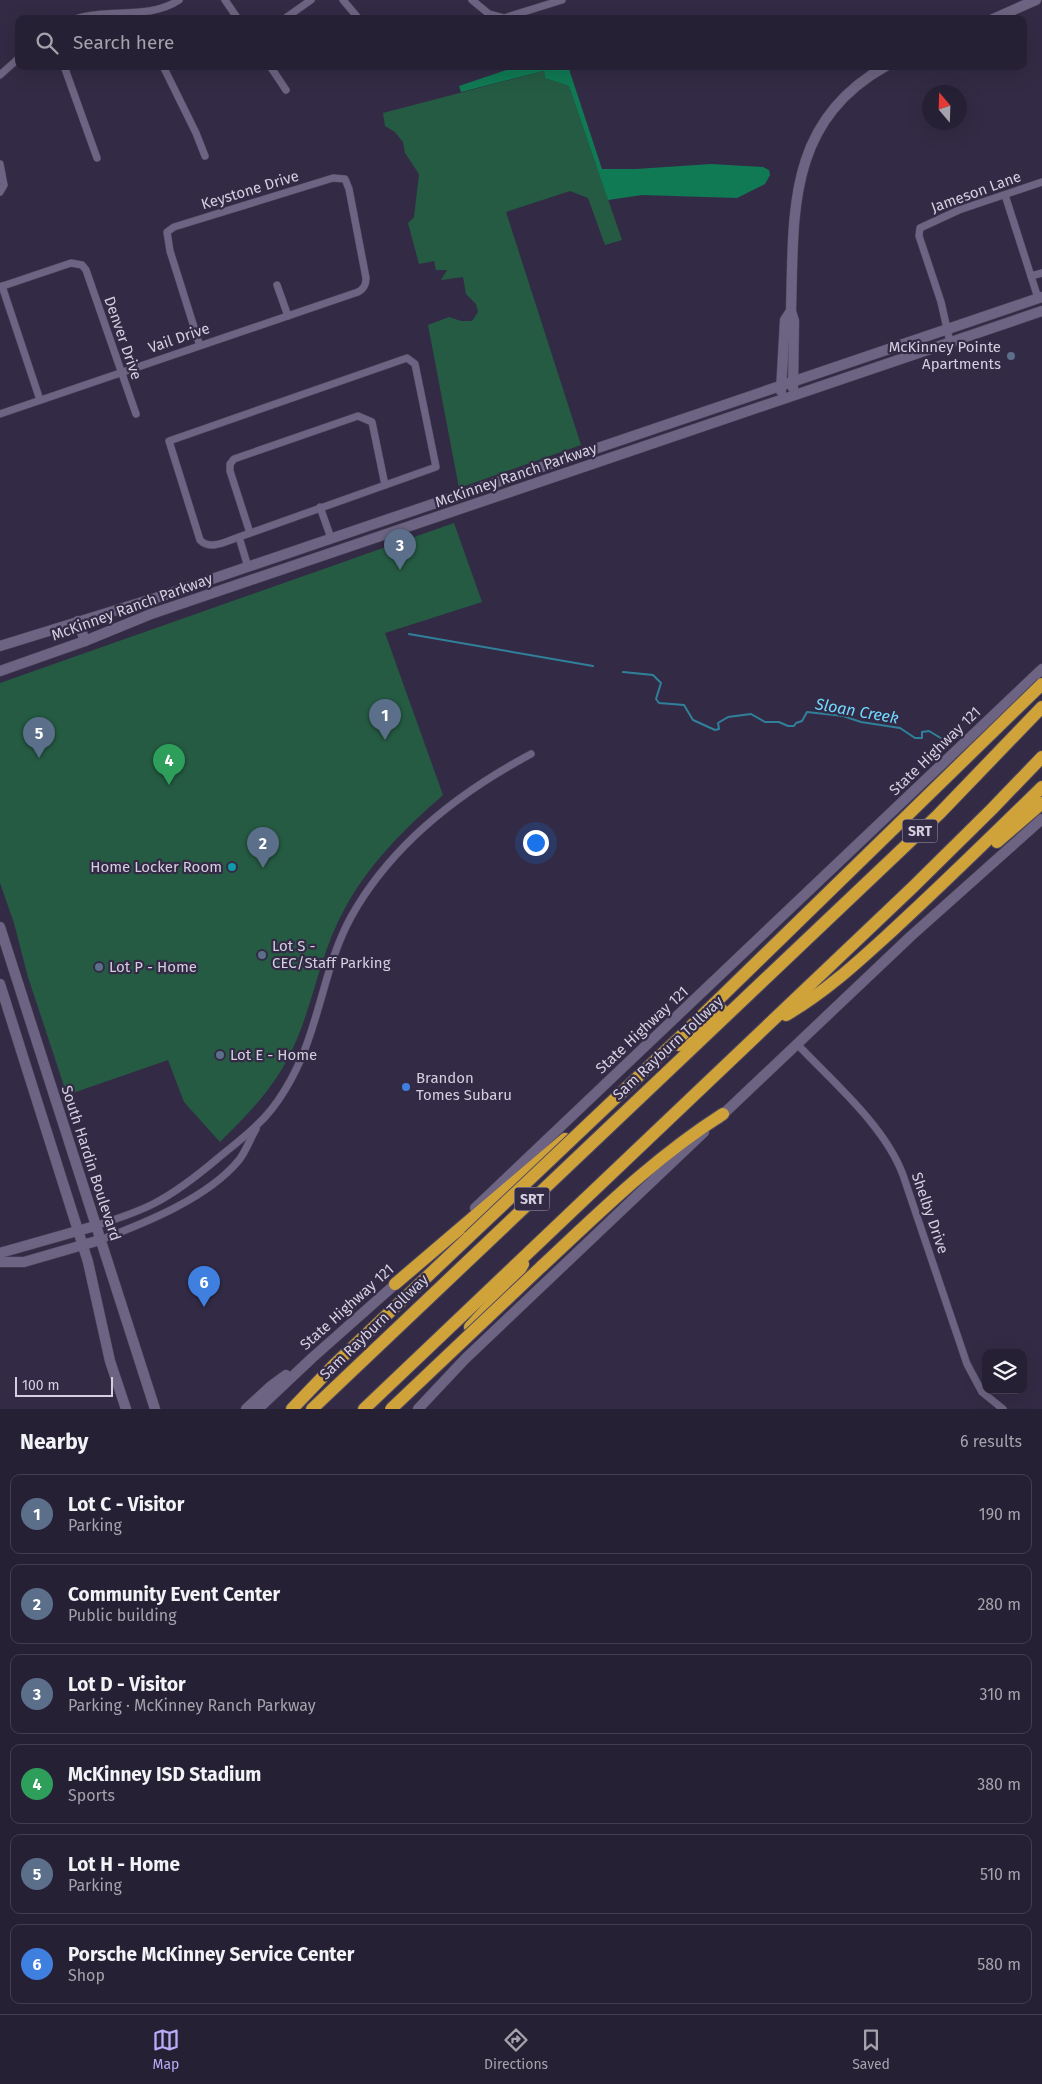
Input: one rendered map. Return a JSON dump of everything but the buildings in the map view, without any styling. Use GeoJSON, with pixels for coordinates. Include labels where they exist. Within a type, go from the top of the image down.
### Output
{"type":"FeatureCollection","features":[{"type":"Feature","properties":{"kind":"highway"},"geometry":{"type":"LineString","coordinates":[[292,1409],[336,1363],[680,1037],[1042,684]]}},
{"type":"Feature","properties":{"kind":"highway","name":"Sam Rayburn Tollway"},"geometry":{"type":"LineString","coordinates":[[312,1409],[939,814],[1042,707]]}},
{"type":"Feature","properties":{"kind":"highway","name":"SRT"},"geometry":{"type":"LineString","coordinates":[[364,1409],[957,845],[1042,757]]}},
{"type":"Feature","properties":{"kind":"highway"},"geometry":{"type":"LineString","coordinates":[[769,1025],[810,1002],[865,956],[948,880],[1042,787]]}},
{"type":"Feature","properties":{"kind":"highway"},"geometry":{"type":"LineString","coordinates":[[948,880],[986,852],[1042,803]]}},
{"type":"Feature","properties":{"kind":"highway"},"geometry":{"type":"LineString","coordinates":[[395,1284],[521,1175],[708,1021],[754,990]]}},
{"type":"Feature","properties":{"kind":"highway"},"geometry":{"type":"LineString","coordinates":[[391,1409],[644,1171],[692,1134],[722,1114]]}},
{"type":"Feature","properties":{"kind":"highway"},"geometry":{"type":"LineString","coordinates":[[400,1409],[515,1278],[532,1249]]}},
{"type":"Feature","properties":{"kind":"main road"},"geometry":{"type":"LineString","coordinates":[[1002,15],[1036,0]]}},
{"type":"Feature","properties":{"kind":"main road"},"geometry":{"type":"LineString","coordinates":[[792,396],[794,321],[791,312],[794,209],[802,168],[817,135],[833,111],[856,87],[880,70]]}},
{"type":"Feature","properties":{"kind":"main road","name":"McKinney Ranch Parkway"},"geometry":{"type":"LineString","coordinates":[[0,646],[162,596],[1040,297]]}},
{"type":"Feature","properties":{"kind":"main road","name":"McKinney Ranch Parkway"},"geometry":{"type":"LineString","coordinates":[[0,670],[85,641],[151,614],[252,579],[1042,311]]}},
{"type":"Feature","properties":{"kind":"main road"},"geometry":{"type":"LineString","coordinates":[[781,400],[786,320],[791,312]]}},
{"type":"Feature","properties":{"kind":"main road"},"geometry":{"type":"LineString","coordinates":[[248,567],[252,579]]}},
{"type":"Feature","properties":{"kind":"main road"},"geometry":{"type":"LineString","coordinates":[[78,621],[85,641]]}},
{"type":"Feature","properties":{"kind":"main road","name":"State Highway 121"},"geometry":{"type":"LineString","coordinates":[[258,1409],[395,1284],[1042,669]]}},
{"type":"Feature","properties":{"kind":"main road"},"geometry":{"type":"LineString","coordinates":[[418,1409],[465,1359],[722,1114],[911,936],[1042,819]]}},
{"type":"Feature","properties":{"kind":"main road","name":"South Hardin Boulevard"},"geometry":{"type":"LineString","coordinates":[[0,927],[155,1409]]}},
{"type":"Feature","properties":{"kind":"main road"},"geometry":{"type":"LineString","coordinates":[[0,984],[78,1231],[92,1280],[110,1361],[126,1409]]}},
{"type":"Feature","properties":{"kind":"main road"},"geometry":{"type":"LineString","coordinates":[[0,1253],[96,1226]]}},
{"type":"Feature","properties":{"kind":"main road"},"geometry":{"type":"LineString","coordinates":[[0,1262],[24,1262],[100,1240]]}},
{"type":"Feature","properties":{"kind":"main road"},"geometry":{"type":"LineString","coordinates":[[246,1409],[271,1386],[312,1358]]}},
{"type":"Feature","properties":{"kind":"street"},"geometry":{"type":"LineString","coordinates":[[142,15],[179,0]]}},
{"type":"Feature","properties":{"kind":"street"},"geometry":{"type":"LineString","coordinates":[[225,0],[235,15]]}},
{"type":"Feature","properties":{"kind":"street"},"geometry":{"type":"LineString","coordinates":[[290,15],[311,0]]}},
{"type":"Feature","properties":{"kind":"street"},"geometry":{"type":"LineString","coordinates":[[343,0],[356,15]]}},
{"type":"Feature","properties":{"kind":"street"},"geometry":{"type":"LineString","coordinates":[[472,0],[493,15]]}},
{"type":"Feature","properties":{"kind":"street"},"geometry":{"type":"LineString","coordinates":[[514,15],[562,0]]}},
{"type":"Feature","properties":{"kind":"street"},"geometry":{"type":"LineString","coordinates":[[92,15],[118,15]]}},
{"type":"Feature","properties":{"kind":"street"},"geometry":{"type":"LineString","coordinates":[[0,75],[15,62]]}},
{"type":"Feature","properties":{"kind":"street"},"geometry":{"type":"LineString","coordinates":[[65,70],[97,158]]}},
{"type":"Feature","properties":{"kind":"street"},"geometry":{"type":"LineString","coordinates":[[165,70],[190,120],[205,156]]}},
{"type":"Feature","properties":{"kind":"street"},"geometry":{"type":"LineString","coordinates":[[273,70],[286,90]]}},
{"type":"Feature","properties":{"kind":"street"},"geometry":{"type":"LineString","coordinates":[[0,164],[4,185],[0,192]]}},
{"type":"Feature","properties":{"kind":"street","name":"Keystone Drive"},"geometry":{"type":"LineString","coordinates":[[200,346],[170,251],[167,232],[174,227],[333,178],[342,178],[349,189],[366,278],[365,286]]}},
{"type":"Feature","properties":{"kind":"street","name":"Jameson Lane"},"geometry":{"type":"LineString","coordinates":[[947,330],[939,294],[920,239],[920,228],[954,212],[1042,182]]}},
{"type":"Feature","properties":{"kind":"street"},"geometry":{"type":"LineString","coordinates":[[1005,195],[1031,276],[1040,297]]}},
{"type":"Feature","properties":{"kind":"street","name":"Denver Drive"},"geometry":{"type":"LineString","coordinates":[[1,287],[70,264],[82,265],[86,270],[136,414]]}},
{"type":"Feature","properties":{"kind":"street"},"geometry":{"type":"LineString","coordinates":[[1031,276],[1042,273]]}},
{"type":"Feature","properties":{"kind":"street"},"geometry":{"type":"LineString","coordinates":[[277,285],[288,316]]}},
{"type":"Feature","properties":{"kind":"street","name":"Vail Drive"},"geometry":{"type":"LineString","coordinates":[[0,414],[358,292],[365,286]]}},
{"type":"Feature","properties":{"kind":"street"},"geometry":{"type":"LineString","coordinates":[[1,287],[40,400]]}},
{"type":"Feature","properties":{"kind":"street"},"geometry":{"type":"LineString","coordinates":[[947,330],[950,342]]}},
{"type":"Feature","properties":{"kind":"street"},"geometry":{"type":"LineString","coordinates":[[406,358],[415,364],[436,467],[320,507],[209,546],[200,540],[169,441],[406,358]]}},
{"type":"Feature","properties":{"kind":"street"},"geometry":{"type":"LineString","coordinates":[[250,533],[230,471],[230,464],[234,459],[358,416],[372,422],[385,485]]}},
{"type":"Feature","properties":{"kind":"street"},"geometry":{"type":"LineString","coordinates":[[320,507],[331,538]]}},
{"type":"Feature","properties":{"kind":"street"},"geometry":{"type":"LineString","coordinates":[[239,537],[248,567]]}},
{"type":"Feature","properties":{"kind":"street"},"geometry":{"type":"LineString","coordinates":[[100,1240],[164,1214],[207,1187],[239,1159],[258,1124],[285,1089],[304,1051],[336,948],[363,898],[399,852],[430,823],[473,789],[531,754]]}},
{"type":"Feature","properties":{"kind":"street","name":"Shelby Drive"},"geometry":{"type":"LineString","coordinates":[[797,1044],[877,1130],[891,1149],[903,1175],[967,1364],[982,1392],[1003,1409]]}},
{"type":"Feature","properties":{"kind":"street"},"geometry":{"type":"LineString","coordinates":[[96,1226],[146,1208],[167,1196],[200,1173],[258,1124]]}},
{"type":"Feature","properties":{"kind":"green space"},"geometry":{"type":"Polygon","coordinates":[[[506,70],[569,70],[602,169],[636,169],[711,164],[763,167],[769,170],[770,175],[765,184],[737,198],[642,195],[608,200],[569,86],[545,78],[544,71],[461,92],[459,86],[506,70]]]}},
{"type":"Feature","properties":{"kind":"green space"},"geometry":{"type":"Polygon","coordinates":[[[544,71],[545,78],[569,86],[622,240],[605,245],[588,198],[570,191],[506,212],[581,445],[459,488],[428,325],[449,317],[461,321],[472,321],[478,312],[476,304],[466,294],[463,277],[441,280],[447,270],[436,270],[434,261],[419,264],[408,223],[414,217],[419,174],[405,153],[403,142],[395,132],[385,126],[383,113],[544,71]]]}},
{"type":"Feature","properties":{"kind":"green space"},"geometry":{"type":"Polygon","coordinates":[[[454,523],[482,602],[385,633],[443,795],[388,848],[364,878],[344,910],[328,946],[297,1038],[283,1068],[275,1080],[249,1112],[220,1142],[184,1102],[168,1060],[67,1095],[28,977],[14,923],[0,883],[0,683],[454,523]]]}},
{"type":"Feature","properties":{"kind":"waterway","name":"Sloan Creek"},"geometry":{"type":"LineString","coordinates":[[409,634],[593,666]]}},
{"type":"Feature","properties":{"kind":"waterway","name":"Sloan Creek"},"geometry":{"type":"LineString","coordinates":[[623,672],[653,675],[661,683],[656,699],[659,703],[684,705],[693,720],[715,730],[719,729],[718,723],[728,717],[751,714],[765,722],[779,722],[788,726],[794,726],[802,721],[807,712],[843,716],[861,722],[900,728],[915,738],[922,738],[922,732],[929,731],[949,743]]}},
{"type":"Feature","properties":{"kind":"place","name":"McKinney Pointe Apartments"},"geometry":{"type":"Point","coordinates":[1011,356]}},
{"type":"Feature","properties":{"kind":"place","name":"Lot D - Visitor"},"geometry":{"type":"Point","coordinates":[400,570]}},
{"type":"Feature","properties":{"kind":"place","name":"Lot C - Visitor"},"geometry":{"type":"Point","coordinates":[385,740]}},
{"type":"Feature","properties":{"kind":"place","name":"Lot H - Home"},"geometry":{"type":"Point","coordinates":[39,758]}},
{"type":"Feature","properties":{"kind":"place","name":"McKinney ISD Stadium"},"geometry":{"type":"Point","coordinates":[169,785]}},
{"type":"Feature","properties":{"kind":"place","name":"Home Locker Room"},"geometry":{"type":"Point","coordinates":[232,867]}},
{"type":"Feature","properties":{"kind":"place","name":"Community Event Center"},"geometry":{"type":"Point","coordinates":[263,868]}},
{"type":"Feature","properties":{"kind":"place","name":"Lot S - CEC/Staff Parking"},"geometry":{"type":"Point","coordinates":[262,955]}},
{"type":"Feature","properties":{"kind":"place","name":"Lot P - Home"},"geometry":{"type":"Point","coordinates":[99,967]}},
{"type":"Feature","properties":{"kind":"place","name":"Lot E - Home"},"geometry":{"type":"Point","coordinates":[220,1055]}},
{"type":"Feature","properties":{"kind":"place","name":"Brandon Tomes Subaru"},"geometry":{"type":"Point","coordinates":[406,1087]}},
{"type":"Feature","properties":{"kind":"place","name":"Porsche McKinney Service Center"},"geometry":{"type":"Point","coordinates":[204,1307]}}]}
